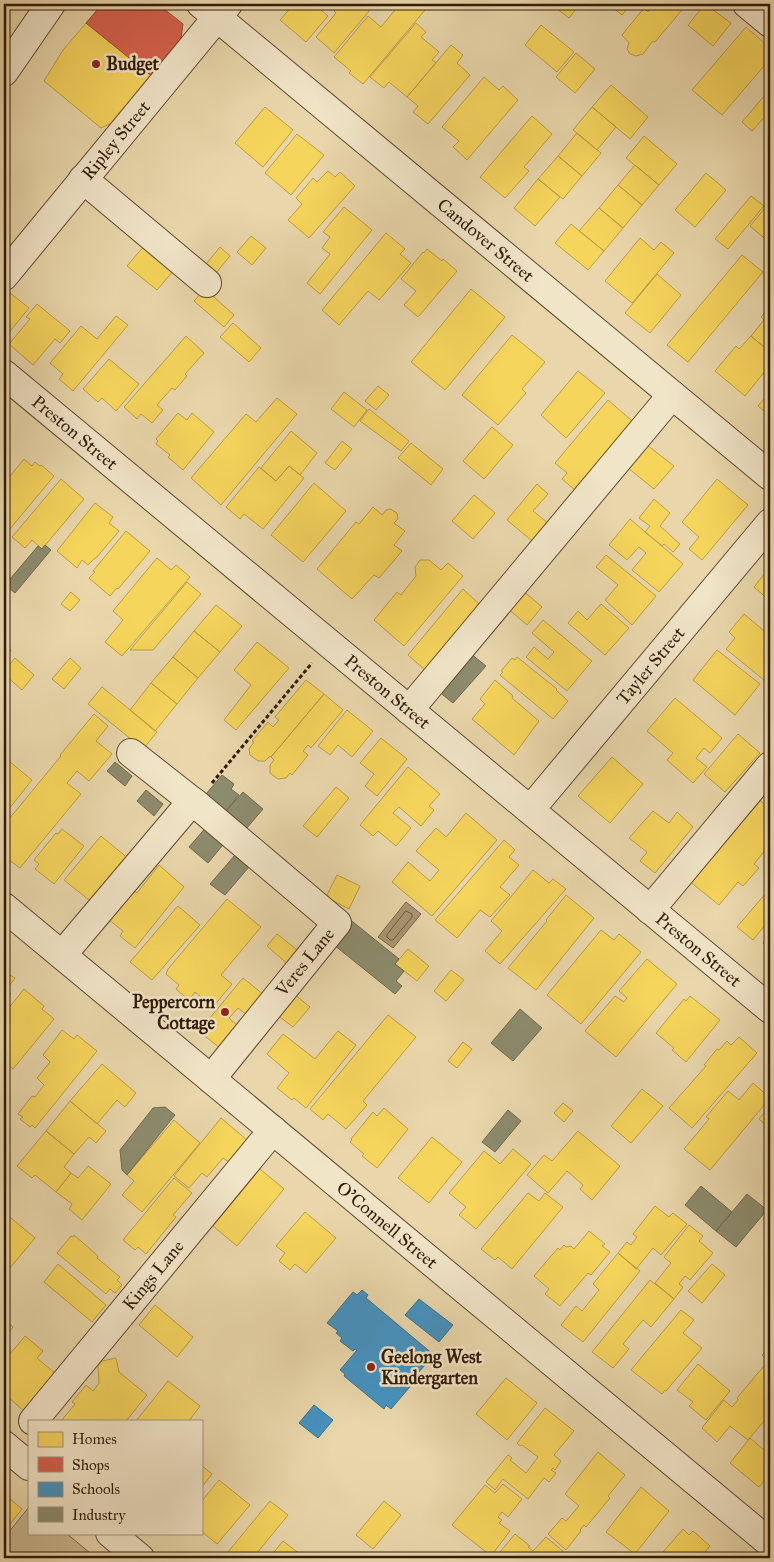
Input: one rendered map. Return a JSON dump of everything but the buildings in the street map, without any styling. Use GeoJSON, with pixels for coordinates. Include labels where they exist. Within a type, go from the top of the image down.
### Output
{"type":"FeatureCollection","features":[{"type":"Feature","properties":{"kind":"street"},"geometry":{"type":"LineString","coordinates":[[4,72],[51,4]]}},
{"type":"Feature","properties":{"kind":"street"},"geometry":{"type":"LineString","coordinates":[[747,4],[770,23]]}},
{"type":"Feature","properties":{"kind":"street","name":"Ripley Street"},"geometry":{"type":"LineString","coordinates":[[4,276],[83,179],[215,8]]}},
{"type":"Feature","properties":{"kind":"street","name":"Candover Street"},"geometry":{"type":"LineString","coordinates":[[215,8],[770,476]]}},
{"type":"Feature","properties":{"kind":"street"},"geometry":{"type":"LineString","coordinates":[[83,179],[207,283]]}},
{"type":"Feature","properties":{"kind":"street","name":"Preston Street"},"geometry":{"type":"LineString","coordinates":[[4,374],[770,1009]]}},
{"type":"Feature","properties":{"kind":"street"},"geometry":{"type":"LineString","coordinates":[[409,710],[672,395]]}},
{"type":"Feature","properties":{"kind":"street","name":"Tayler Street"},"geometry":{"type":"LineString","coordinates":[[530,810],[770,523]]}},
{"type":"Feature","properties":{"kind":"street","name":"Veres Lane"},"geometry":{"type":"LineString","coordinates":[[131,753],[337,922],[211,1079]]}},
{"type":"Feature","properties":{"kind":"street"},"geometry":{"type":"LineString","coordinates":[[650,910],[770,766]]}},
{"type":"Feature","properties":{"kind":"street"},"geometry":{"type":"LineString","coordinates":[[62,955],[193,802]]}},
{"type":"Feature","properties":{"kind":"street","name":"O'Connell Street"},"geometry":{"type":"LineString","coordinates":[[4,907],[770,1542]]}},
{"type":"Feature","properties":{"kind":"street","name":"Kings Lane"},"geometry":{"type":"LineString","coordinates":[[34,1420],[273,1130]]}},
{"type":"Feature","properties":{"kind":"street"},"geometry":{"type":"LineString","coordinates":[[14,1453],[28,1428]]}},
{"type":"Feature","properties":{"kind":"street"},"geometry":{"type":"LineString","coordinates":[[111,1534],[140,1558]]}},
{"type":"Feature","properties":{"kind":"path"},"geometry":{"type":"LineString","coordinates":[[193,802],[314,661]]}},
{"type":"Feature","properties":{"kind":"shaded area"},"geometry":{"type":"Polygon","coordinates":[[[28,1508],[28,1534],[67,1534],[96,1558],[4,1558],[4,1538],[28,1508]]]}},
{"type":"Feature","properties":{"kind":"water"},"geometry":{"type":"Polygon","coordinates":[[[406,902],[421,914],[393,948],[378,937],[406,902]]]}},
{"type":"Feature","properties":{"kind":"place","name":"Budget"},"geometry":{"type":"Point","coordinates":[96,64]}},
{"type":"Feature","properties":{"kind":"place","name":"Peppercorn Cottage"},"geometry":{"type":"Point","coordinates":[225,1012]}},
{"type":"Feature","properties":{"kind":"place","name":"Geelong West Kindergarten"},"geometry":{"type":"Point","coordinates":[371,1367]}}]}
